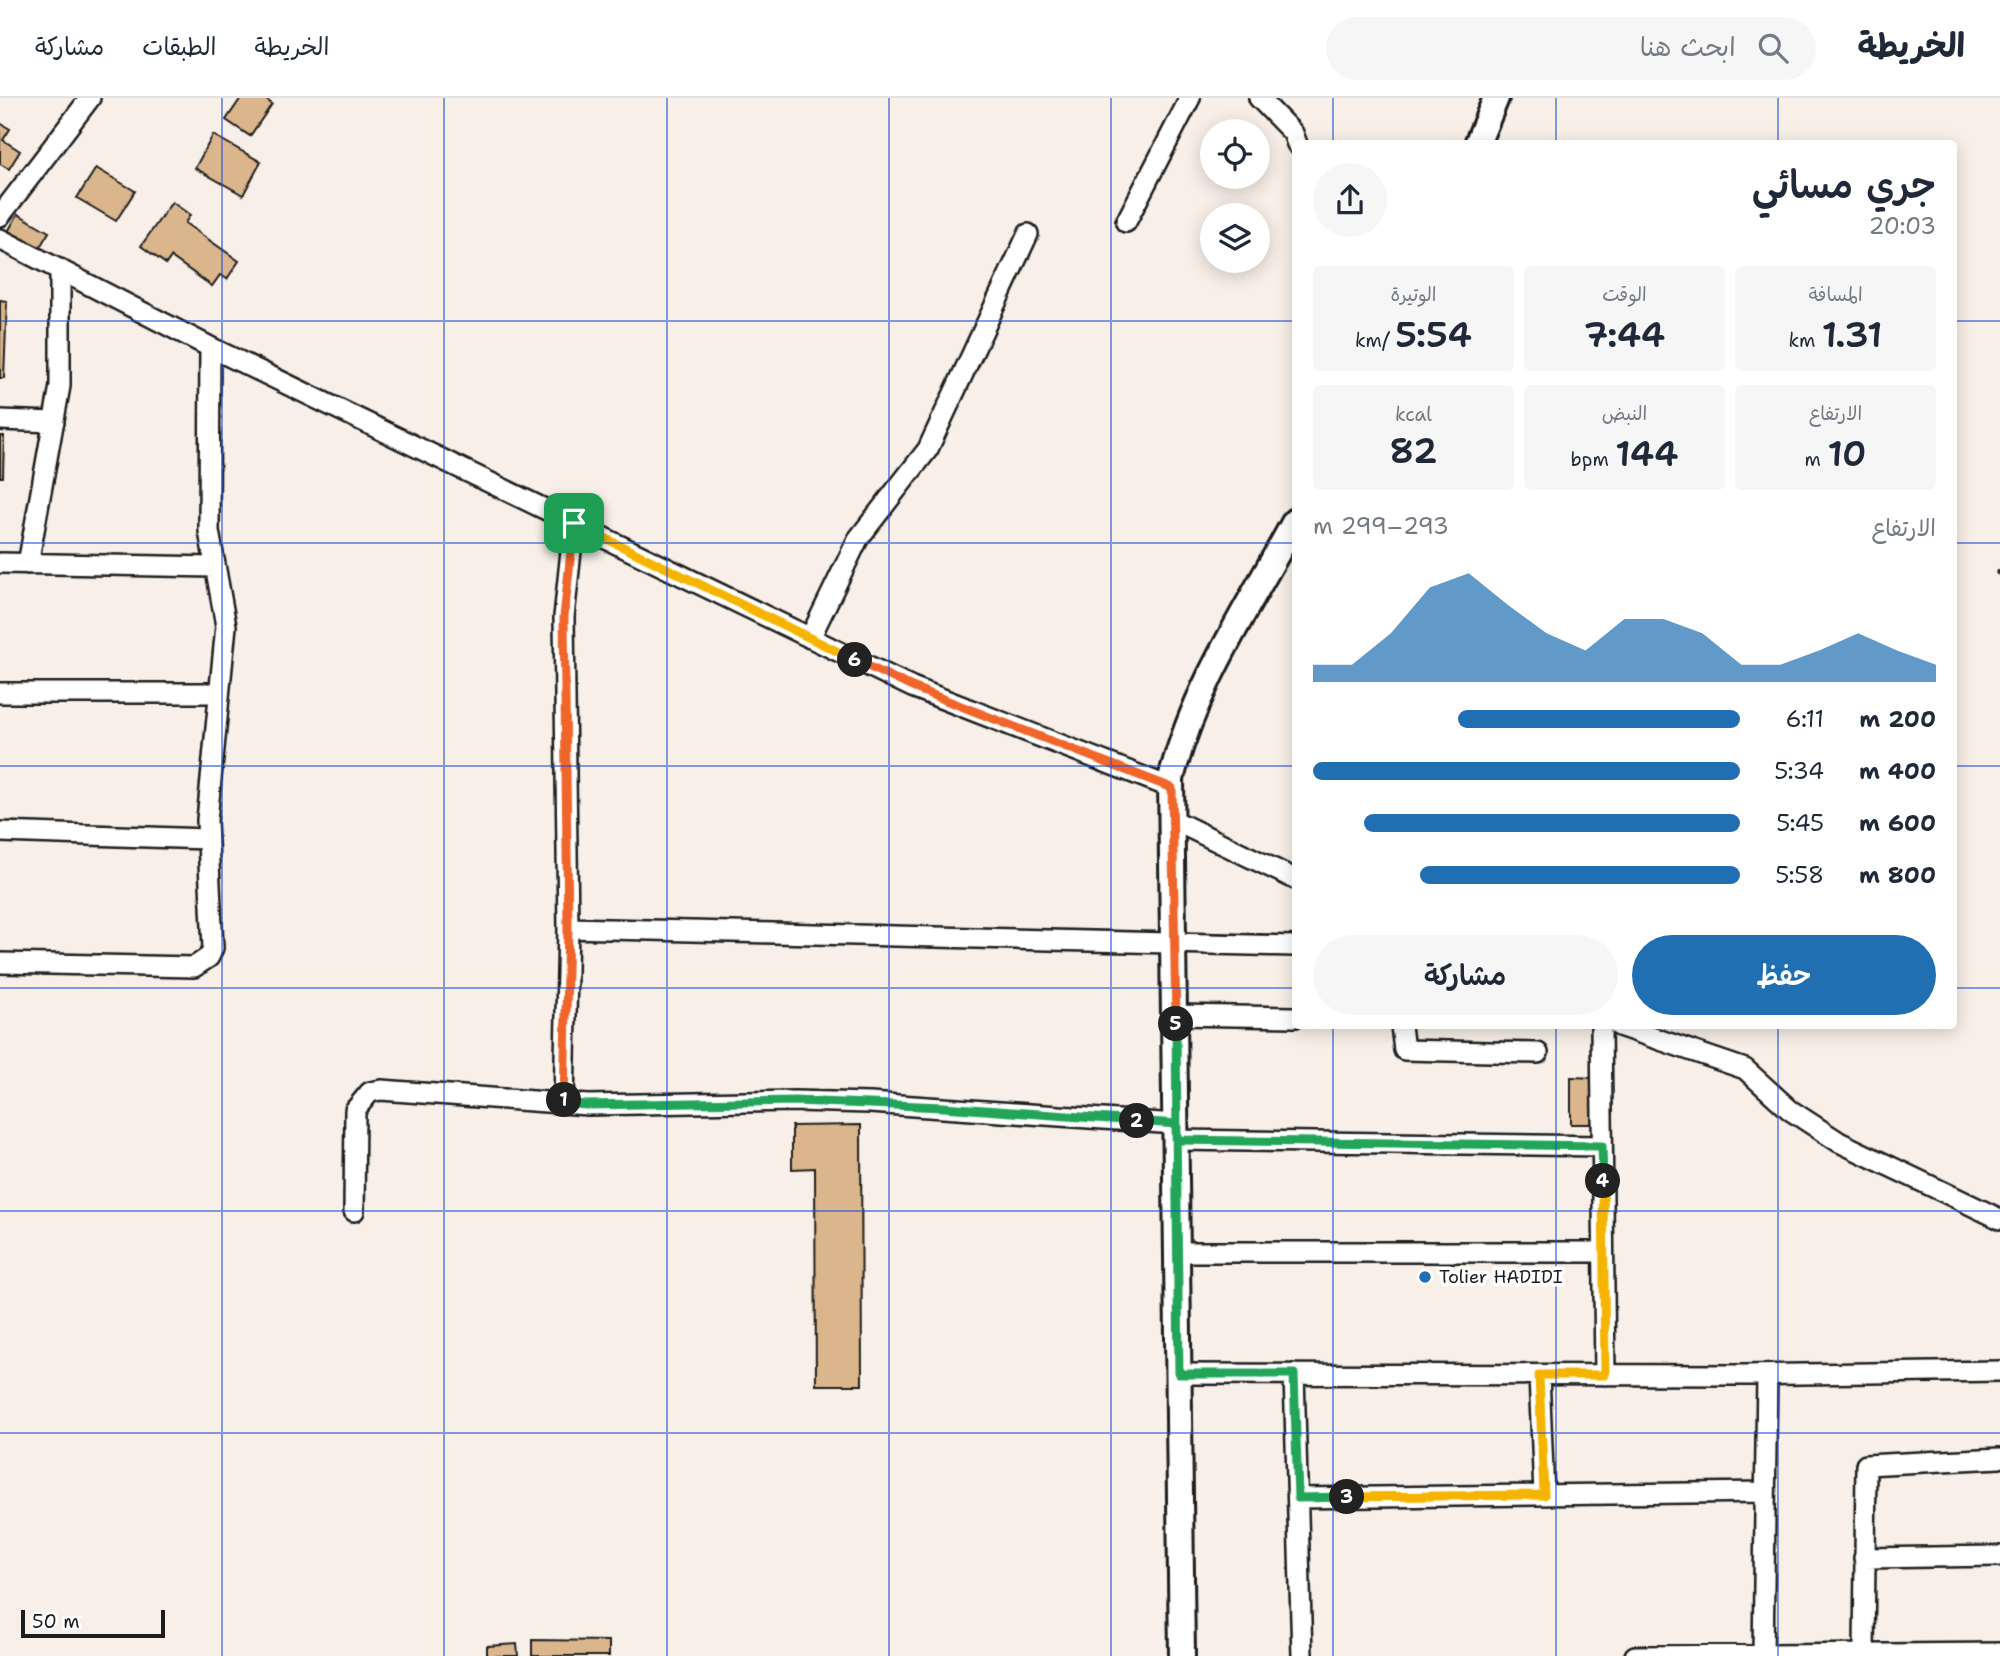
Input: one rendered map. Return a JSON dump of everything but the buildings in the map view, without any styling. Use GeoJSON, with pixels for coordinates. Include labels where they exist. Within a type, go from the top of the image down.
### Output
{"type":"FeatureCollection","features":[{"type":"Feature","properties":{"kind":"street"},"geometry":{"type":"LineString","coordinates":[[0,216],[90,98]]}},
{"type":"Feature","properties":{"kind":"street"},"geometry":{"type":"LineString","coordinates":[[1126,222],[1191,98]]}},
{"type":"Feature","properties":{"kind":"street"},"geometry":{"type":"LineString","coordinates":[[1259,98],[1293,133],[1296,140]]}},
{"type":"Feature","properties":{"kind":"street"},"geometry":{"type":"LineString","coordinates":[[1478,140],[1496,98]]}},
{"type":"Feature","properties":{"kind":"street"},"geometry":{"type":"LineString","coordinates":[[810,638],[858,539],[928,449],[1028,234]]}},
{"type":"Feature","properties":{"kind":"street"},"geometry":{"type":"LineString","coordinates":[[0,239],[210,347],[912,687],[1172,788]]}},
{"type":"Feature","properties":{"kind":"street"},"geometry":{"type":"LineString","coordinates":[[28,565],[60,386],[60,269]]}},
{"type":"Feature","properties":{"kind":"street"},"geometry":{"type":"LineString","coordinates":[[0,963],[194,967],[209,957],[214,939],[207,839],[226,612],[214,567],[209,530],[210,347]]}},
{"type":"Feature","properties":{"kind":"street"},"geometry":{"type":"LineString","coordinates":[[0,420],[54,422]]}},
{"type":"Feature","properties":{"kind":"street"},"geometry":{"type":"LineString","coordinates":[[564,1103],[568,928],[564,617],[574,523]]}},
{"type":"Feature","properties":{"kind":"street"},"geometry":{"type":"LineString","coordinates":[[1182,1656],[1172,788],[1181,740],[1204,689],[1292,527]]}},
{"type":"Feature","properties":{"kind":"street"},"geometry":{"type":"LineString","coordinates":[[0,562],[28,565],[214,567]]}},
{"type":"Feature","properties":{"kind":"street"},"geometry":{"type":"LineString","coordinates":[[0,693],[219,693]]}},
{"type":"Feature","properties":{"kind":"street"},"geometry":{"type":"LineString","coordinates":[[1173,820],[1292,878]]}},
{"type":"Feature","properties":{"kind":"street"},"geometry":{"type":"LineString","coordinates":[[0,832],[207,839]]}},
{"type":"Feature","properties":{"kind":"street"},"geometry":{"type":"LineString","coordinates":[[568,928],[1292,946]]}},
{"type":"Feature","properties":{"kind":"street"},"geometry":{"type":"LineString","coordinates":[[1175,1015],[1292,1017]]}},
{"type":"Feature","properties":{"kind":"street"},"geometry":{"type":"LineString","coordinates":[[1402,1029],[1404,1050],[1538,1053]]}},
{"type":"Feature","properties":{"kind":"street"},"geometry":{"type":"LineString","coordinates":[[1601,1029],[1605,1375]]}},
{"type":"Feature","properties":{"kind":"street"},"geometry":{"type":"LineString","coordinates":[[1628,1029],[1745,1069],[1790,1110],[1839,1143],[2000,1219]]}},
{"type":"Feature","properties":{"kind":"street"},"geometry":{"type":"LineString","coordinates":[[354,1211],[355,1110],[370,1092],[564,1103],[845,1102],[1176,1132],[1602,1146]]}},
{"type":"Feature","properties":{"kind":"street"},"geometry":{"type":"LineString","coordinates":[[1177,1252],[1603,1252]]}},
{"type":"Feature","properties":{"kind":"street"},"geometry":{"type":"LineString","coordinates":[[1179,1374],[1767,1375],[2000,1371]]}},
{"type":"Feature","properties":{"kind":"street"},"geometry":{"type":"LineString","coordinates":[[1294,1374],[1302,1656]]}},
{"type":"Feature","properties":{"kind":"street"},"geometry":{"type":"LineString","coordinates":[[1539,1375],[1544,1495]]}},
{"type":"Feature","properties":{"kind":"street"},"geometry":{"type":"LineString","coordinates":[[1763,1655],[1767,1375]]}},
{"type":"Feature","properties":{"kind":"street"},"geometry":{"type":"LineString","coordinates":[[1864,1654],[1866,1465],[2000,1458]]}},
{"type":"Feature","properties":{"kind":"street"},"geometry":{"type":"LineString","coordinates":[[1298,1498],[1765,1492]]}},
{"type":"Feature","properties":{"kind":"street"},"geometry":{"type":"LineString","coordinates":[[1864,1558],[2000,1556]]}},
{"type":"Feature","properties":{"kind":"street"},"geometry":{"type":"LineString","coordinates":[[1635,1656],[2000,1653]]}},
{"type":"Feature","properties":{"kind":"path"},"geometry":{"type":"LineString","coordinates":[[1997,575],[2000,568]]}},
{"type":"Feature","properties":{"kind":"place","name":"Tolier HADIDI"},"geometry":{"type":"Point","coordinates":[1425,1277]}},
{"type":"Feature","properties":{"kind":"route"},"geometry":{"type":"LineString","coordinates":[[574,523],[912,687],[1172,788],[1177,1140],[1602,1146],[1605,1375],[1539,1375],[1544,1495],[1298,1498],[1294,1374],[1179,1374],[1176,1124],[870,1103],[564,1103],[568,928],[564,617],[574,523]]}}]}
